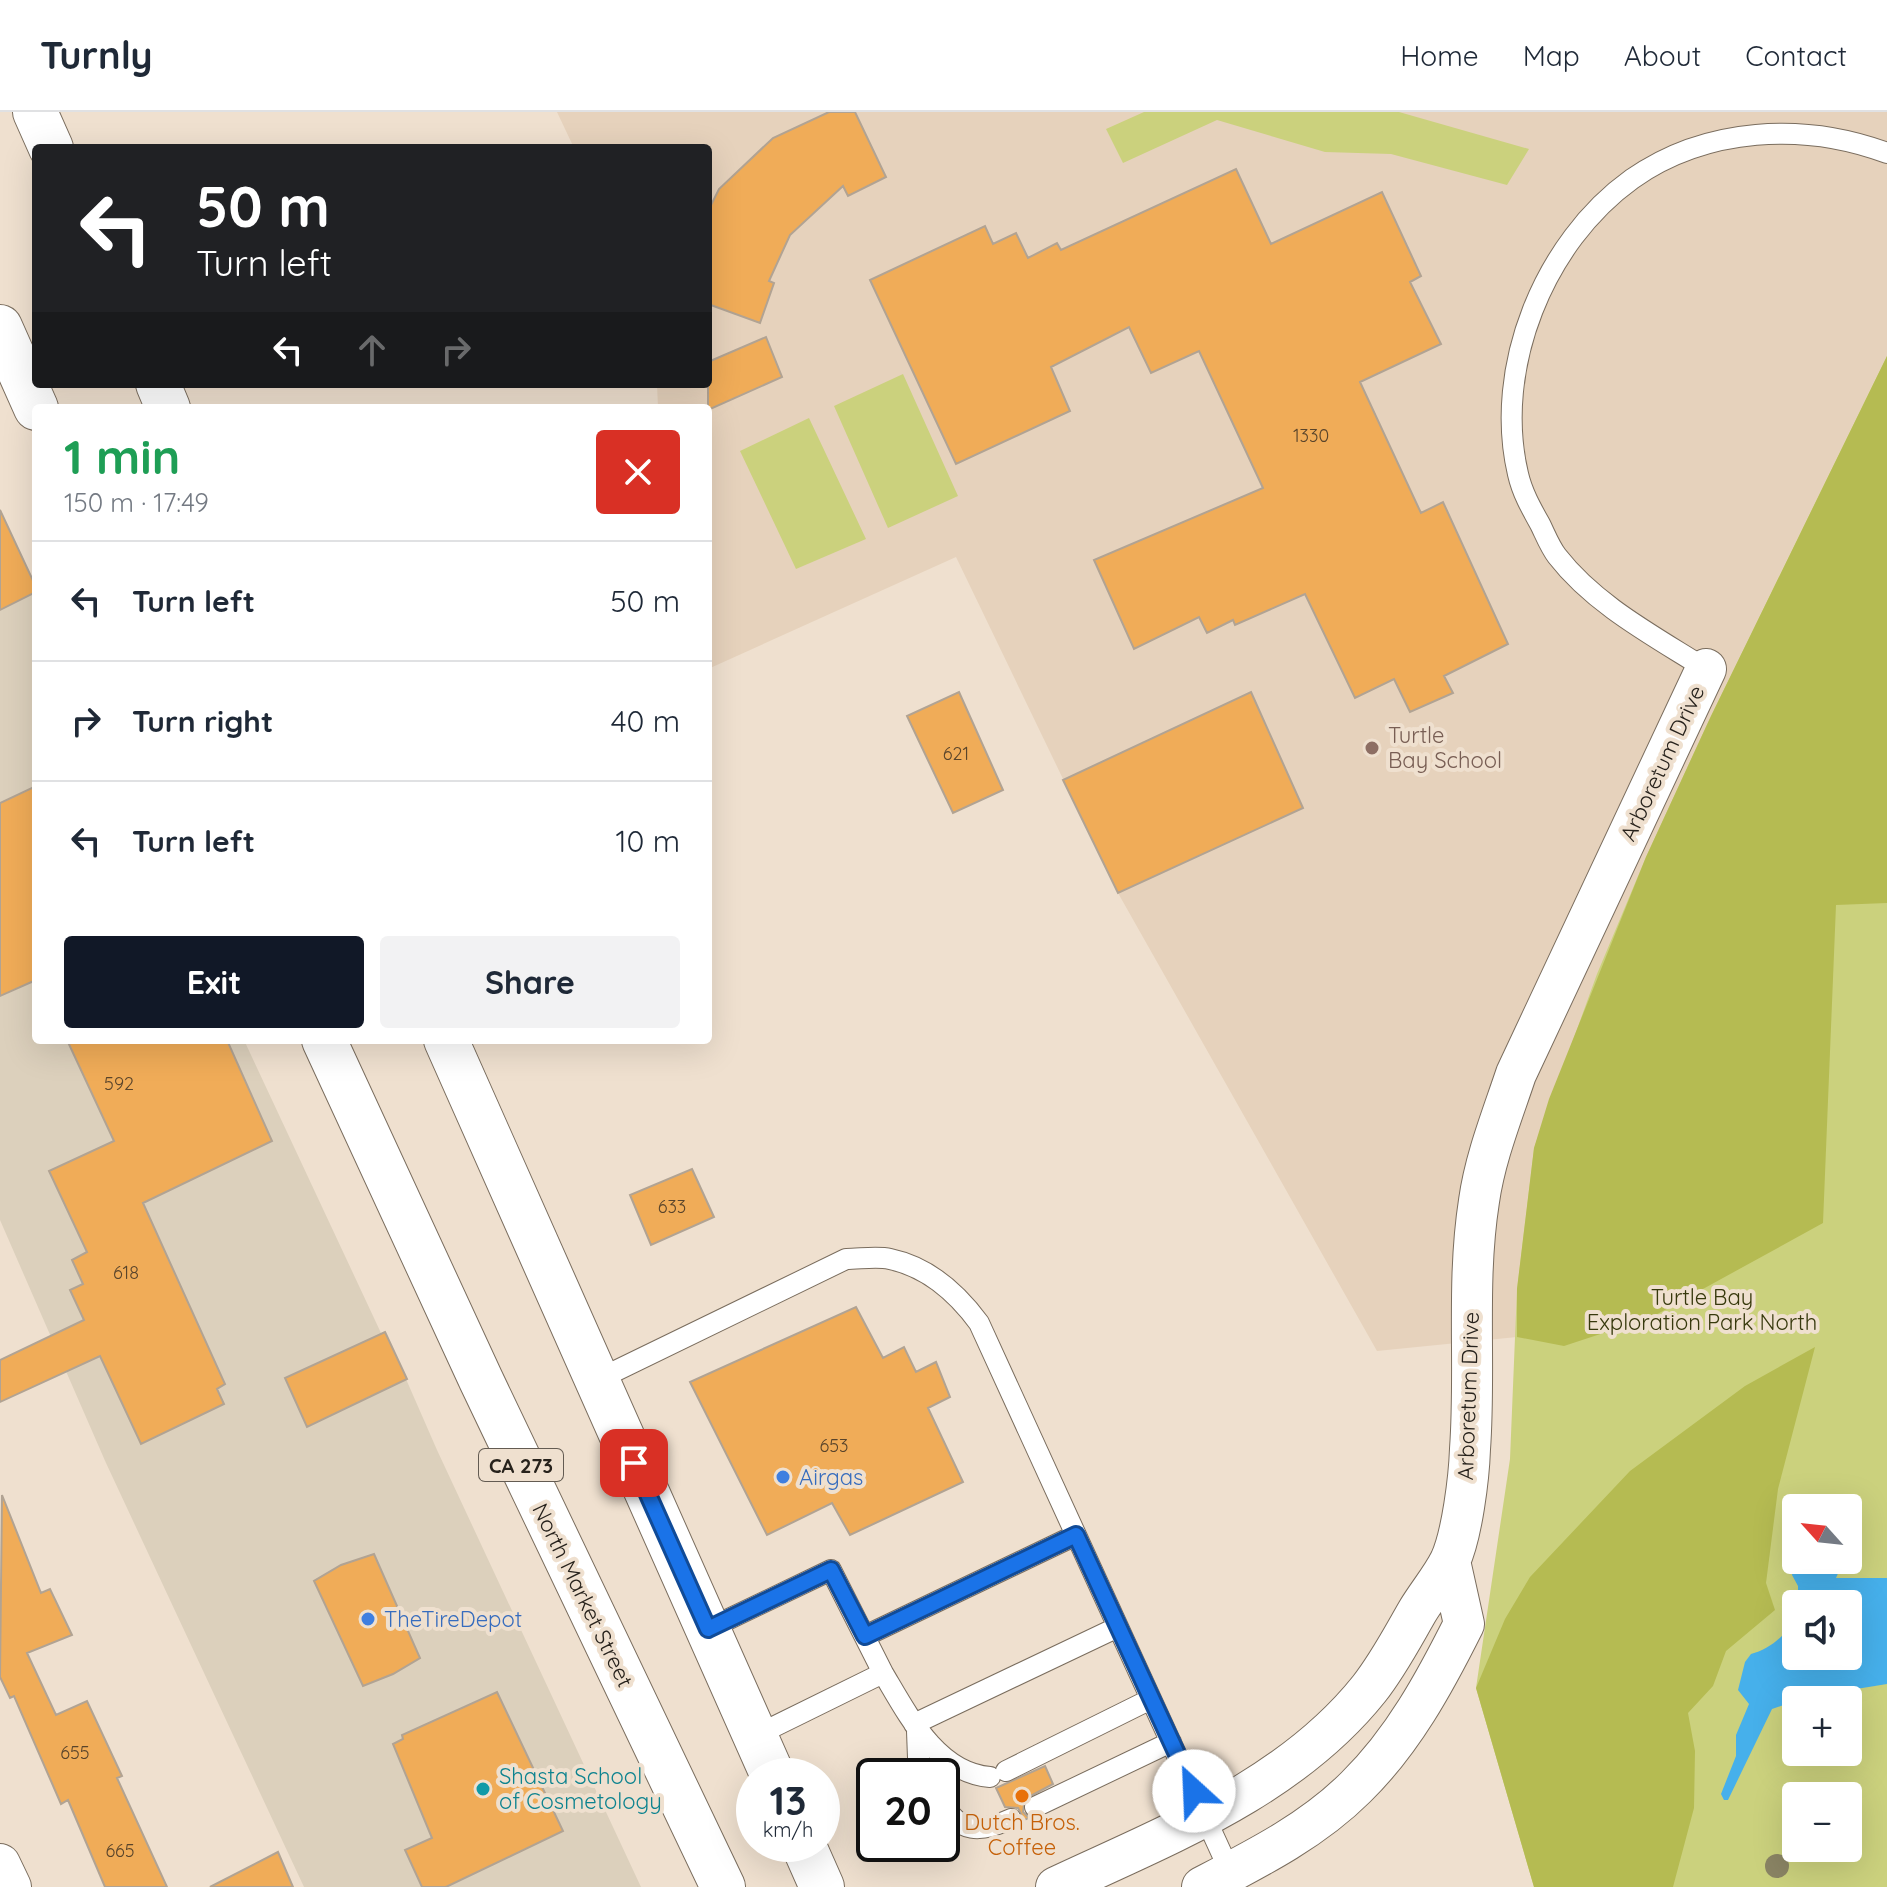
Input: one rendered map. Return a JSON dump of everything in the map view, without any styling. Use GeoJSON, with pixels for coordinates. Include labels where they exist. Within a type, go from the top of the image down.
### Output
{"type":"FeatureCollection","features":[{"type":"Feature","properties":{"kind":"main road"},"geometry":{"type":"LineString","coordinates":[[35,112],[49,144]]}},
{"type":"Feature","properties":{"kind":"main road"},"geometry":{"type":"LineString","coordinates":[[0,327],[34,404]]}},
{"type":"Feature","properties":{"kind":"main road","name":"North Market Street"},"geometry":{"type":"LineString","coordinates":[[326,1044],[481,1380],[723,1887]]}},
{"type":"Feature","properties":{"kind":"main road"},"geometry":{"type":"LineString","coordinates":[[448,1044],[765,1758]]}},
{"type":"Feature","properties":{"kind":"main road"},"geometry":{"type":"LineString","coordinates":[[811,1862],[822,1887]]}},
{"type":"Feature","properties":{"kind":"street","name":"Arboretum Drive"},"geometry":{"type":"LineString","coordinates":[[1056,1887],[1259,1786],[1307,1752],[1342,1720],[1389,1662],[1450,1561],[1466,1489],[1471,1448],[1471,1278],[1479,1200],[1493,1143],[1516,1074],[1706,669]]}},
{"type":"Feature","properties":{"kind":"street","name":"Arboretum Drive"},"geometry":{"type":"LineString","coordinates":[[1223,1882],[1314,1822],[1357,1787],[1418,1710],[1464,1624],[1450,1561]]}},
{"type":"Feature","properties":{"kind":"street"},"geometry":{"type":"LineString","coordinates":[[0,1864],[11,1887]]}},
{"type":"Feature","properties":{"kind":"lane","name":"Arboretum Drive"},"geometry":{"type":"LineString","coordinates":[[1706,669],[1603,602],[1556,555],[1524,495],[1517,473],[1512,399],[1526,327],[1543,287],[1568,246],[1607,198],[1668,159],[1729,139],[1793,132],[1829,136],[1887,153]]}},
{"type":"Feature","properties":{"kind":"lane"},"geometry":{"type":"LineString","coordinates":[[597,1380],[846,1259],[889,1258],[928,1274],[961,1299],[979,1323],[1205,1815],[1223,1882]]}},
{"type":"Feature","properties":{"kind":"lane"},"geometry":{"type":"LineString","coordinates":[[865,1636],[1076,1535]]}},
{"type":"Feature","properties":{"kind":"lane"},"geometry":{"type":"LineString","coordinates":[[708,1629],[831,1570],[883,1673],[915,1727],[968,1775],[998,1774],[1151,1699]]}},
{"type":"Feature","properties":{"kind":"lane"},"geometry":{"type":"LineString","coordinates":[[915,1727],[1118,1627]]}},
{"type":"Feature","properties":{"kind":"lane"},"geometry":{"type":"LineString","coordinates":[[755,1736],[883,1673]]}},
{"type":"Feature","properties":{"kind":"lane"},"geometry":{"type":"LineString","coordinates":[[915,1727],[918,1758]]}},
{"type":"Feature","properties":{"kind":"lane"},"geometry":{"type":"LineString","coordinates":[[1035,1807],[1171,1742]]}},
{"type":"Feature","properties":{"kind":"lane"},"geometry":{"type":"LineString","coordinates":[[960,1825],[976,1829],[994,1827],[1011,1819]]}},
{"type":"Feature","properties":{"kind":"shaded area","name":"Turtle Bay School"},"geometry":{"type":"Polygon","coordinates":[[[557,112],[1887,112],[1887,356],[1711,716],[1534,1148],[1517,1289],[1517,1337],[1377,1351],[1118,893],[956,557],[712,667],[712,404],[658,404],[657,388],[712,388],[712,144],[572,144],[557,112]]]}},
{"type":"Feature","properties":{"kind":"shaded area"},"geometry":{"type":"Polygon","coordinates":[[[0,509],[32,578],[32,1044],[246,1044],[381,1333],[385,1331],[437,1450],[641,1887],[304,1887],[106,1463],[0,1220],[0,509]]]}},
{"type":"Feature","properties":{"kind":"green space"},"geometry":{"type":"Polygon","coordinates":[[[1144,112],[1399,112],[1529,149],[1507,185],[1391,154],[1325,152],[1217,120],[1123,163],[1106,129],[1144,112]]]}},
{"type":"Feature","properties":{"kind":"green space","name":"Turtle Bay Exploration Park North"},"geometry":{"type":"Polygon","coordinates":[[[1887,356],[1887,1887],[1534,1887],[1476,1688],[1510,1459],[1517,1289],[1534,1148],[1597,974],[1646,857],[1711,716],[1887,356]]]}},
{"type":"Feature","properties":{"kind":"green space"},"geometry":{"type":"Polygon","coordinates":[[[1887,356],[1887,903],[1836,905],[1823,1223],[1652,1317],[1564,1346],[1517,1337],[1517,1289],[1534,1148],[1549,1099],[1646,857],[1711,716],[1887,356]]]}},
{"type":"Feature","properties":{"kind":"green space"},"geometry":{"type":"Polygon","coordinates":[[[903,374],[958,496],[888,528],[834,406],[903,374]]]}},
{"type":"Feature","properties":{"kind":"green space"},"geometry":{"type":"Polygon","coordinates":[[[809,418],[866,539],[796,569],[740,451],[809,418]]]}},
{"type":"Feature","properties":{"kind":"green space"},"geometry":{"type":"Polygon","coordinates":[[[1815,1347],[1778,1489],[1766,1583],[1775,1610],[1726,1651],[1713,1686],[1688,1713],[1695,1751],[1694,1808],[1673,1887],[1534,1887],[1476,1688],[1505,1619],[1530,1577],[1630,1471],[1745,1386],[1815,1347]]]}},
{"type":"Feature","properties":{"kind":"water"},"geometry":{"type":"Polygon","coordinates":[[[1838,1574],[1836,1578],[1887,1578],[1887,1684],[1862,1688],[1782,1686],[1782,1706],[1772,1709],[1728,1800],[1724,1800],[1721,1794],[1736,1756],[1736,1735],[1749,1704],[1738,1690],[1745,1662],[1751,1654],[1766,1648],[1782,1635],[1782,1670],[1862,1670],[1862,1590],[1798,1590],[1792,1575],[1838,1574]]]}},
{"type":"Feature","properties":{"kind":"building"},"geometry":{"type":"Polygon","coordinates":[[[829,112],[855,112],[886,177],[848,196],[843,186],[790,235],[769,281],[774,283],[760,323],[712,305],[712,203],[719,189],[773,138],[829,112]]]}},
{"type":"Feature","properties":{"kind":"building"},"geometry":{"type":"Polygon","coordinates":[[[1236,169],[1271,244],[1382,192],[1421,276],[1410,282],[1441,344],[1360,382],[1421,513],[1443,502],[1508,644],[1444,676],[1453,693],[1410,712],[1394,679],[1355,698],[1305,594],[1235,625],[1233,620],[1207,633],[1199,617],[1134,649],[1094,560],[1263,488],[1199,351],[1151,373],[1129,327],[1051,367],[1070,411],[956,464],[870,280],[985,226],[993,244],[1016,233],[1028,258],[1057,243],[1061,250],[1236,169]]]}},
{"type":"Feature","properties":{"kind":"building"},"geometry":{"type":"Polygon","coordinates":[[[766,337],[782,377],[712,408],[712,404],[708,404],[708,388],[712,388],[712,360],[766,337]]]}},
{"type":"Feature","properties":{"kind":"building"},"geometry":{"type":"Polygon","coordinates":[[[0,510],[32,578],[32,594],[0,610],[0,510]]]}},
{"type":"Feature","properties":{"kind":"building"},"geometry":{"type":"Polygon","coordinates":[[[959,692],[1003,790],[953,813],[907,716],[959,692]]]}},
{"type":"Feature","properties":{"kind":"building"},"geometry":{"type":"Polygon","coordinates":[[[1251,692],[1303,808],[1118,893],[1063,780],[1251,692]]]}},
{"type":"Feature","properties":{"kind":"building"},"geometry":{"type":"Polygon","coordinates":[[[32,788],[32,982],[0,996],[0,803],[32,788]]]}},
{"type":"Feature","properties":{"kind":"building"},"geometry":{"type":"Polygon","coordinates":[[[69,1044],[229,1044],[272,1141],[143,1203],[225,1384],[217,1389],[224,1404],[141,1444],[100,1356],[0,1402],[0,1360],[84,1320],[70,1290],[83,1284],[72,1260],[87,1252],[49,1171],[114,1141],[69,1044]]]}},
{"type":"Feature","properties":{"kind":"building"},"geometry":{"type":"Polygon","coordinates":[[[692,1169],[714,1217],[651,1245],[630,1195],[692,1169]]]}},
{"type":"Feature","properties":{"kind":"building"},"geometry":{"type":"Polygon","coordinates":[[[856,1307],[883,1358],[904,1347],[916,1372],[936,1362],[950,1397],[928,1408],[963,1482],[850,1535],[832,1503],[767,1535],[690,1382],[856,1307]]]}},
{"type":"Feature","properties":{"kind":"building"},"geometry":{"type":"Polygon","coordinates":[[[385,1332],[407,1379],[307,1427],[285,1378],[385,1332]]]}},
{"type":"Feature","properties":{"kind":"building"},"geometry":{"type":"Polygon","coordinates":[[[2,1495],[41,1593],[50,1589],[72,1635],[27,1653],[56,1715],[87,1701],[122,1776],[117,1778],[167,1887],[105,1887],[68,1800],[61,1804],[14,1696],[10,1698],[0,1677],[2,1495]]]}},
{"type":"Feature","properties":{"kind":"building","name":"TheTireDepot"},"geometry":{"type":"Polygon","coordinates":[[[374,1554],[420,1658],[393,1674],[363,1686],[314,1581],[341,1565],[374,1554]]]}},
{"type":"Feature","properties":{"kind":"building","name":"Shasta School of Cosmetology"},"geometry":{"type":"Polygon","coordinates":[[[497,1692],[563,1831],[446,1887],[422,1887],[405,1850],[432,1838],[393,1744],[403,1739],[402,1735],[497,1692]]]}},
{"type":"Feature","properties":{"kind":"building"},"geometry":{"type":"Polygon","coordinates":[[[1045,1766],[1053,1784],[1025,1799],[1023,1812],[1029,1818],[1024,1820],[1018,1808],[1005,1807],[996,1788],[1045,1766]]]}},
{"type":"Feature","properties":{"kind":"building"},"geometry":{"type":"Polygon","coordinates":[[[278,1852],[293,1887],[210,1887],[278,1852]]]}},
{"type":"Feature","properties":{"kind":"place","name":"Turtle Bay School"},"geometry":{"type":"Point","coordinates":[1372,748]}},
{"type":"Feature","properties":{"kind":"place","name":"Airgas"},"geometry":{"type":"Point","coordinates":[783,1477]}},
{"type":"Feature","properties":{"kind":"place","name":"TheTireDepot"},"geometry":{"type":"Point","coordinates":[368,1619]}},
{"type":"Feature","properties":{"kind":"place","name":"Shasta School of Cosmetology"},"geometry":{"type":"Point","coordinates":[483,1789]}},
{"type":"Feature","properties":{"kind":"place","name":"Dutch Bros. Coffee"},"geometry":{"type":"Point","coordinates":[1022,1796]}},
{"type":"Feature","properties":{"kind":"route"},"geometry":{"type":"LineString","coordinates":[[634,1463],[708,1629],[831,1570],[865,1636],[1076,1535],[1194,1791]]}}]}
